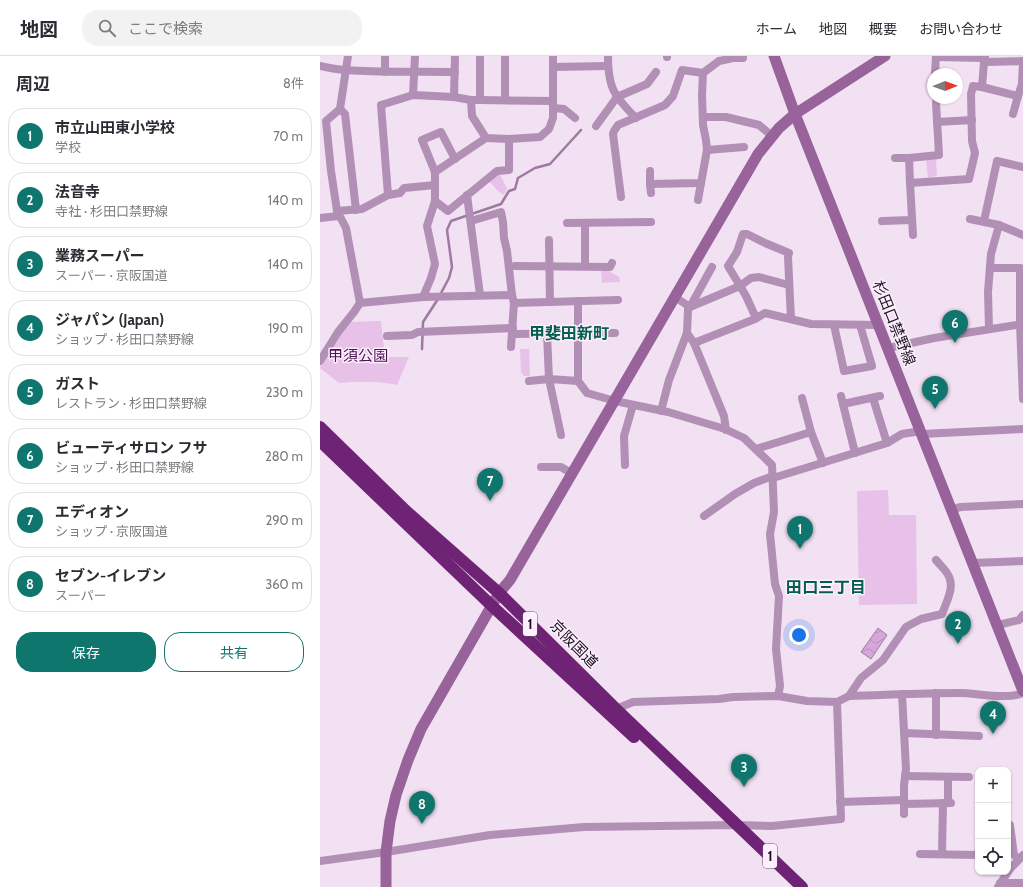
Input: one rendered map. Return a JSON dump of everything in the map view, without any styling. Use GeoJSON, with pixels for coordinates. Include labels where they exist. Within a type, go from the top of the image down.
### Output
{"type":"FeatureCollection","features":[{"type":"Feature","properties":{"kind":"highway","name":"京阪国道"},"geometry":{"type":"LineString","coordinates":[[320,427],[406,511],[499,594],[616,709],[791,887]]}},
{"type":"Feature","properties":{"kind":"highway","name":"京阪国道"},"geometry":{"type":"LineString","coordinates":[[320,441],[492,606],[606,712],[802,887]]}},
{"type":"Feature","properties":{"kind":"street"},"geometry":{"type":"LineString","coordinates":[[320,361],[338,332],[360,303],[346,228],[338,214],[331,172],[326,121],[340,109],[348,56]]}},
{"type":"Feature","properties":{"kind":"street"},"geometry":{"type":"LineString","coordinates":[[385,56],[385,72]]}},
{"type":"Feature","properties":{"kind":"street"},"geometry":{"type":"LineString","coordinates":[[413,96],[415,56]]}},
{"type":"Feature","properties":{"kind":"street"},"geometry":{"type":"LineString","coordinates":[[454,97],[455,56]]}},
{"type":"Feature","properties":{"kind":"street"},"geometry":{"type":"LineString","coordinates":[[480,56],[480,100]]}},
{"type":"Feature","properties":{"kind":"street"},"geometry":{"type":"LineString","coordinates":[[505,56],[505,100]]}},
{"type":"Feature","properties":{"kind":"street"},"geometry":{"type":"LineString","coordinates":[[435,172],[486,138],[509,139],[540,137],[549,129],[553,118],[553,56]]}},
{"type":"Feature","properties":{"kind":"street"},"geometry":{"type":"LineString","coordinates":[[608,56],[608,66],[611,80],[617,96],[636,118]]}},
{"type":"Feature","properties":{"kind":"street"},"geometry":{"type":"LineString","coordinates":[[621,197],[613,134],[618,125],[665,105],[673,96],[682,70],[703,73],[719,61],[733,58],[743,58],[743,56]]}},
{"type":"Feature","properties":{"kind":"street","name":"杉田口禁野線"},"geometry":{"type":"LineString","coordinates":[[774,56],[795,114],[998,625],[1023,692]]}},
{"type":"Feature","properties":{"kind":"street"},"geometry":{"type":"LineString","coordinates":[[386,887],[386,852],[390,821],[396,795],[421,729],[499,594],[510,580],[571,473],[615,401],[758,154],[779,128],[795,114],[885,56]]}},
{"type":"Feature","properties":{"kind":"street"},"geometry":{"type":"LineString","coordinates":[[935,68],[936,56],[1023,61],[1022,84],[1013,114]]}},
{"type":"Feature","properties":{"kind":"street"},"geometry":{"type":"LineString","coordinates":[[982,87],[984,59]]}},
{"type":"Feature","properties":{"kind":"street"},"geometry":{"type":"LineString","coordinates":[[320,66],[346,70],[385,72],[455,72]]}},
{"type":"Feature","properties":{"kind":"street"},"geometry":{"type":"LineString","coordinates":[[553,66],[608,66]]}},
{"type":"Feature","properties":{"kind":"street"},"geometry":{"type":"LineString","coordinates":[[596,126],[617,96],[647,84],[656,72]]}},
{"type":"Feature","properties":{"kind":"street"},"geometry":{"type":"LineString","coordinates":[[698,200],[707,150],[703,117],[703,73]]}},
{"type":"Feature","properties":{"kind":"street"},"geometry":{"type":"LineString","coordinates":[[910,183],[969,179],[975,153],[972,141],[971,94],[973,86],[1018,96]]}},
{"type":"Feature","properties":{"kind":"street"},"geometry":{"type":"LineString","coordinates":[[388,195],[381,105],[413,96],[454,97],[471,100],[505,100],[553,104],[564,109],[575,118]]}},
{"type":"Feature","properties":{"kind":"street"},"geometry":{"type":"LineString","coordinates":[[471,100],[472,116],[486,138]]}},
{"type":"Feature","properties":{"kind":"street"},"geometry":{"type":"LineString","coordinates":[[896,158],[939,155],[936,104]]}},
{"type":"Feature","properties":{"kind":"street"},"geometry":{"type":"LineString","coordinates":[[340,109],[346,114],[356,210]]}},
{"type":"Feature","properties":{"kind":"street"},"geometry":{"type":"LineString","coordinates":[[703,117],[726,117],[759,125],[772,136]]}},
{"type":"Feature","properties":{"kind":"street"},"geometry":{"type":"LineString","coordinates":[[937,122],[972,120]]}},
{"type":"Feature","properties":{"kind":"street"},"geometry":{"type":"LineString","coordinates":[[422,297],[431,278],[435,264],[427,226],[435,201],[435,172],[422,140],[441,132],[455,159]]}},
{"type":"Feature","properties":{"kind":"street"},"geometry":{"type":"LineString","coordinates":[[435,201],[448,211],[497,171],[509,170],[509,139]]}},
{"type":"Feature","properties":{"kind":"street"},"geometry":{"type":"LineString","coordinates":[[707,150],[744,147]]}},
{"type":"Feature","properties":{"kind":"street"},"geometry":{"type":"LineString","coordinates":[[909,158],[913,235]]}},
{"type":"Feature","properties":{"kind":"street"},"geometry":{"type":"LineString","coordinates":[[984,221],[997,161],[1023,167]]}},
{"type":"Feature","properties":{"kind":"street"},"geometry":{"type":"LineString","coordinates":[[650,171],[651,188],[700,183]]}},
{"type":"Feature","properties":{"kind":"street"},"geometry":{"type":"LineString","coordinates":[[320,218],[362,209],[388,195],[400,193],[404,188],[435,185]]}},
{"type":"Feature","properties":{"kind":"street"},"geometry":{"type":"LineString","coordinates":[[467,195],[480,295]]}},
{"type":"Feature","properties":{"kind":"street"},"geometry":{"type":"LineString","coordinates":[[470,216],[501,212],[513,299],[513,331],[511,346]]}},
{"type":"Feature","properties":{"kind":"street"},"geometry":{"type":"LineString","coordinates":[[970,218],[999,225],[1023,235]]}},
{"type":"Feature","properties":{"kind":"street"},"geometry":{"type":"LineString","coordinates":[[882,221],[912,220]]}},
{"type":"Feature","properties":{"kind":"street"},"geometry":{"type":"LineString","coordinates":[[567,223],[651,222]]}},
{"type":"Feature","properties":{"kind":"street"},"geometry":{"type":"LineString","coordinates":[[585,223],[585,266]]}},
{"type":"Feature","properties":{"kind":"street"},"geometry":{"type":"LineString","coordinates":[[989,329],[988,292],[991,254],[999,225]]}},
{"type":"Feature","properties":{"kind":"street"},"geometry":{"type":"LineString","coordinates":[[756,318],[746,296],[728,266],[737,252],[743,234],[747,234],[789,253],[791,319]]}},
{"type":"Feature","properties":{"kind":"street"},"geometry":{"type":"LineString","coordinates":[[549,240],[550,302]]}},
{"type":"Feature","properties":{"kind":"street"},"geometry":{"type":"LineString","coordinates":[[515,266],[610,267],[612,262]]}},
{"type":"Feature","properties":{"kind":"street"},"geometry":{"type":"LineString","coordinates":[[662,411],[669,380],[687,332],[688,309],[712,267]]}},
{"type":"Feature","properties":{"kind":"street"},"geometry":{"type":"LineString","coordinates":[[990,268],[1020,268],[1023,399]]}},
{"type":"Feature","properties":{"kind":"street"},"geometry":{"type":"LineString","coordinates":[[690,307],[740,286],[750,278],[759,277],[789,285]]}},
{"type":"Feature","properties":{"kind":"street"},"geometry":{"type":"LineString","coordinates":[[360,303],[433,296],[480,295],[550,302],[618,300]]}},
{"type":"Feature","properties":{"kind":"street"},"geometry":{"type":"LineString","coordinates":[[675,297],[690,307]]}},
{"type":"Feature","properties":{"kind":"street"},"geometry":{"type":"LineString","coordinates":[[578,301],[578,381],[587,393],[615,401],[662,411],[726,430],[744,438],[772,465],[774,512],[770,534],[775,584],[779,596],[776,649],[780,686],[778,696]]}},
{"type":"Feature","properties":{"kind":"street"},"geometry":{"type":"LineString","coordinates":[[694,343],[765,313],[811,324],[879,325]]}},
{"type":"Feature","properties":{"kind":"street"},"geometry":{"type":"LineString","coordinates":[[888,348],[934,338],[1022,324]]}},
{"type":"Feature","properties":{"kind":"street"},"geometry":{"type":"LineString","coordinates":[[834,325],[844,371],[872,366],[860,325]]}},
{"type":"Feature","properties":{"kind":"street"},"geometry":{"type":"LineString","coordinates":[[387,336],[412,335],[418,332],[513,331],[547,334],[615,333]]}},
{"type":"Feature","properties":{"kind":"street"},"geometry":{"type":"LineString","coordinates":[[687,332],[694,343],[724,416],[726,430]]}},
{"type":"Feature","properties":{"kind":"street"},"geometry":{"type":"LineString","coordinates":[[547,334],[549,379],[561,435]]}},
{"type":"Feature","properties":{"kind":"street"},"geometry":{"type":"LineString","coordinates":[[529,381],[549,379],[578,381]]}},
{"type":"Feature","properties":{"kind":"street"},"geometry":{"type":"LineString","coordinates":[[855,453],[842,400],[876,397],[887,443]]}},
{"type":"Feature","properties":{"kind":"street"},"geometry":{"type":"LineString","coordinates":[[802,398],[811,432],[823,463]]}},
{"type":"Feature","properties":{"kind":"street"},"geometry":{"type":"LineString","coordinates":[[625,465],[624,436],[633,404]]}},
{"type":"Feature","properties":{"kind":"street"},"geometry":{"type":"LineString","coordinates":[[704,516],[754,483],[887,443],[902,434],[1023,429]]}},
{"type":"Feature","properties":{"kind":"street"},"geometry":{"type":"LineString","coordinates":[[756,449],[811,432]]}},
{"type":"Feature","properties":{"kind":"street"},"geometry":{"type":"LineString","coordinates":[[541,467],[562,467],[571,473]]}},
{"type":"Feature","properties":{"kind":"street"},"geometry":{"type":"LineString","coordinates":[[952,509],[962,507],[1023,504]]}},
{"type":"Feature","properties":{"kind":"street"},"geometry":{"type":"LineString","coordinates":[[849,696],[861,678],[883,660],[906,627],[921,619],[942,614],[951,590],[951,581],[947,572],[936,560]]}},
{"type":"Feature","properties":{"kind":"street"},"geometry":{"type":"LineString","coordinates":[[973,563],[1023,561]]}},
{"type":"Feature","properties":{"kind":"street"},"geometry":{"type":"LineString","coordinates":[[998,625],[1019,620],[1023,616]]}},
{"type":"Feature","properties":{"kind":"street"},"geometry":{"type":"LineString","coordinates":[[616,709],[633,702],[719,699],[733,697],[778,696],[807,701],[837,702],[849,696],[960,693],[1001,696],[1019,695],[1023,692]]}},
{"type":"Feature","properties":{"kind":"street"},"geometry":{"type":"LineString","coordinates":[[902,694],[906,769],[903,802],[904,814]]}},
{"type":"Feature","properties":{"kind":"street"},"geometry":{"type":"LineString","coordinates":[[936,694],[936,735]]}},
{"type":"Feature","properties":{"kind":"street"},"geometry":{"type":"LineString","coordinates":[[320,861],[490,835],[576,828],[731,825],[772,826],[841,819],[837,702]]}},
{"type":"Feature","properties":{"kind":"street"},"geometry":{"type":"LineString","coordinates":[[904,734],[979,736]]}},
{"type":"Feature","properties":{"kind":"street"},"geometry":{"type":"LineString","coordinates":[[905,776],[969,777]]}},
{"type":"Feature","properties":{"kind":"street"},"geometry":{"type":"LineString","coordinates":[[942,854],[948,777]]}},
{"type":"Feature","properties":{"kind":"street"},"geometry":{"type":"LineString","coordinates":[[840,802],[947,803]]}},
{"type":"Feature","properties":{"kind":"street"},"geometry":{"type":"LineString","coordinates":[[999,885],[1010,869],[1021,857],[1014,855],[1011,832]]}},
{"type":"Feature","properties":{"kind":"street"},"geometry":{"type":"LineString","coordinates":[[920,854],[975,855]]}},
{"type":"Feature","properties":{"kind":"street"},"geometry":{"type":"LineString","coordinates":[[999,885],[1023,883]]}},
{"type":"Feature","properties":{"kind":"green space"},"geometry":{"type":"Polygon","coordinates":[[[936,158],[937,176],[928,178],[926,159],[936,158]]]}},
{"type":"Feature","properties":{"kind":"green space"},"geometry":{"type":"Polygon","coordinates":[[[500,174],[507,189],[504,195],[489,181],[500,174]]]}},
{"type":"Feature","properties":{"kind":"green space"},"geometry":{"type":"Polygon","coordinates":[[[601,270],[607,270],[619,277],[620,282],[602,283],[601,270]]]}},
{"type":"Feature","properties":{"kind":"green space","name":"甲須公園"},"geometry":{"type":"Polygon","coordinates":[[[381,321],[385,357],[409,357],[397,385],[368,382],[339,383],[320,368],[339,335],[350,322],[381,321]]]}},
{"type":"Feature","properties":{"kind":"green space"},"geometry":{"type":"Polygon","coordinates":[[[520,349],[529,349],[530,376],[524,376],[521,372],[520,349]]]}},
{"type":"Feature","properties":{"kind":"green space"},"geometry":{"type":"Polygon","coordinates":[[[888,490],[889,515],[916,515],[917,604],[859,605],[857,491],[888,490]]]}},
{"type":"Feature","properties":{"kind":"water"},"geometry":{"type":"Polygon","coordinates":[[[878,628],[887,635],[871,659],[861,652],[878,628]]]}},
{"type":"Feature","properties":{"kind":"waterway"},"geometry":{"type":"LineString","coordinates":[[440,295],[449,278],[452,267],[447,230],[451,221],[501,204],[509,191],[515,189],[518,178],[535,168],[550,164],[581,130]]}},
{"type":"Feature","properties":{"kind":"waterway"},"geometry":{"type":"LineString","coordinates":[[422,349],[423,322],[438,299]]}},
{"type":"Feature","properties":{"kind":"place","name":"ビューティサロン フサ"},"geometry":{"type":"Point","coordinates":[955,343]}},
{"type":"Feature","properties":{"kind":"place","name":"ガスト"},"geometry":{"type":"Point","coordinates":[935,409]}},
{"type":"Feature","properties":{"kind":"place","name":"エディオン"},"geometry":{"type":"Point","coordinates":[490,501]}},
{"type":"Feature","properties":{"kind":"place","name":"市立山田東小学校"},"geometry":{"type":"Point","coordinates":[800,549]}},
{"type":"Feature","properties":{"kind":"place","name":"法音寺"},"geometry":{"type":"Point","coordinates":[958,644]}},
{"type":"Feature","properties":{"kind":"place","name":"ジャパン (Japan)"},"geometry":{"type":"Point","coordinates":[993,734]}},
{"type":"Feature","properties":{"kind":"place","name":"業務スーパー"},"geometry":{"type":"Point","coordinates":[744,787]}},
{"type":"Feature","properties":{"kind":"place","name":"セブン-イレブン"},"geometry":{"type":"Point","coordinates":[422,824]}},
{"type":"Feature","properties":{"kind":"district","name":"甲斐田新町"},"geometry":{"type":"Point","coordinates":[569,333]}},
{"type":"Feature","properties":{"kind":"district","name":"田口三丁目"},"geometry":{"type":"Point","coordinates":[826,587]}}]}
